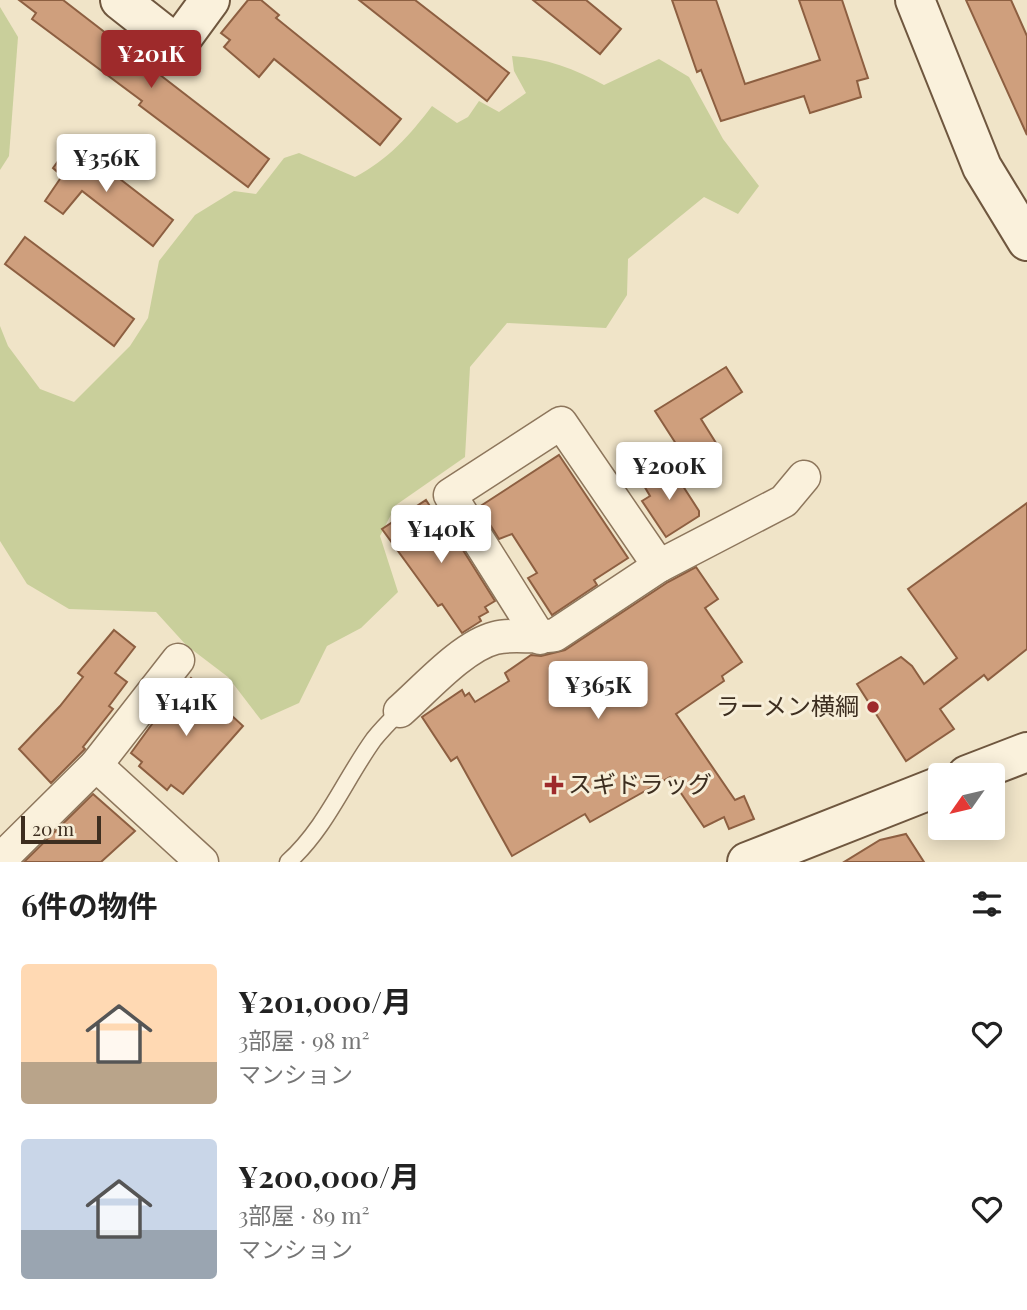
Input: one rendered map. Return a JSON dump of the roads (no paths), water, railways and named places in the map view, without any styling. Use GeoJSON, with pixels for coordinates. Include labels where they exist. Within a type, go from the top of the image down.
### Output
{"type":"FeatureCollection","features":[{"type":"Feature","properties":{"kind":"street"},"geometry":{"type":"LineString","coordinates":[[120,0],[177,45],[210,0]]}},
{"type":"Feature","properties":{"kind":"street"},"geometry":{"type":"LineString","coordinates":[[915,0],[982,167],[1027,241]]}},
{"type":"Feature","properties":{"kind":"street"},"geometry":{"type":"LineString","coordinates":[[540,638],[450,495],[561,423],[659,566]]}},
{"type":"Feature","properties":{"kind":"street"},"geometry":{"type":"LineString","coordinates":[[400,710],[479,643],[498,637],[540,638],[555,635],[659,566],[784,501],[804,477]]}},
{"type":"Feature","properties":{"kind":"street"},"geometry":{"type":"LineString","coordinates":[[0,860],[96,765],[178,660]]}},
{"type":"Feature","properties":{"kind":"street"},"geometry":{"type":"LineString","coordinates":[[998,763],[1027,752]]}},
{"type":"Feature","properties":{"kind":"street"},"geometry":{"type":"LineString","coordinates":[[96,765],[202,862]]}},
{"type":"Feature","properties":{"kind":"street"},"geometry":{"type":"LineString","coordinates":[[747,862],[928,791]]}},
{"type":"Feature","properties":{"kind":"lane"},"geometry":{"type":"LineString","coordinates":[[288,862],[300,851],[338,799],[375,738],[400,710]]}},
{"type":"Feature","properties":{"kind":"place","name":"ラーメン横綱"},"geometry":{"type":"Point","coordinates":[873,707]}},
{"type":"Feature","properties":{"kind":"place","name":"スギドラッグ"},"geometry":{"type":"Point","coordinates":[554,785]}}]}
